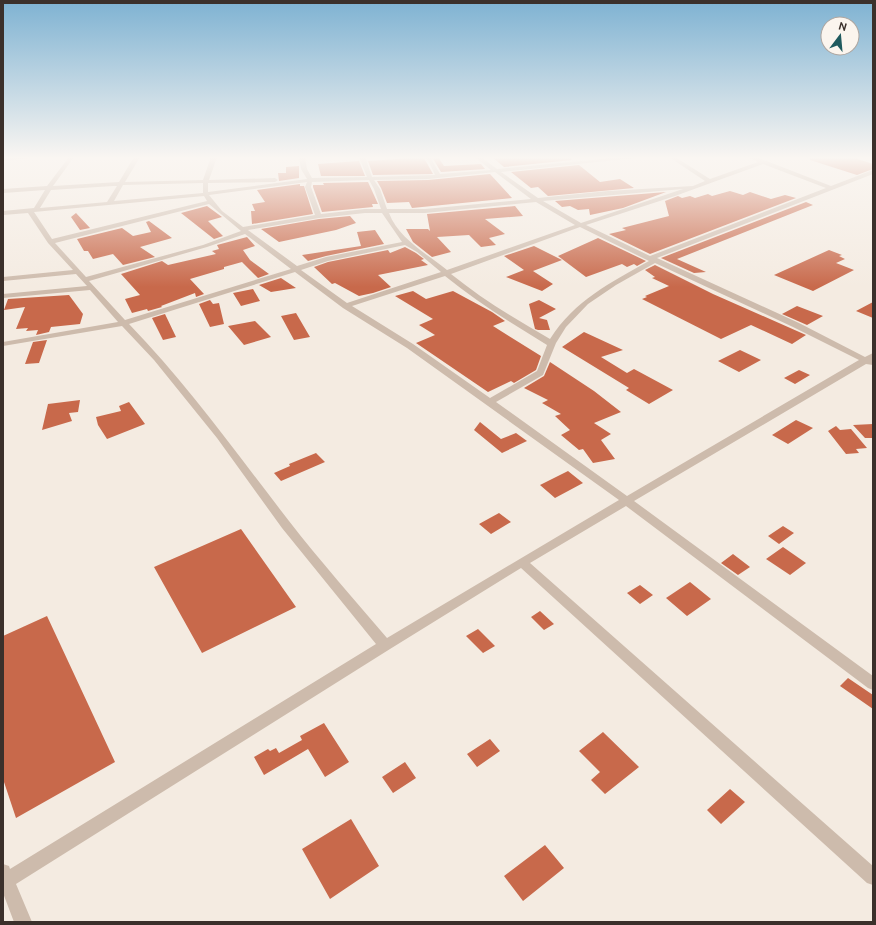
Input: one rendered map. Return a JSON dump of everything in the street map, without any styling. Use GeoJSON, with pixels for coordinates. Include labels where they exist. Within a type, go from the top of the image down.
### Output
{"type":"FeatureCollection","features":[{"type":"Feature","properties":{"kind":"street"},"geometry":{"type":"LineString","coordinates":[[33,210],[40,200]]}},
{"type":"Feature","properties":{"kind":"street"},"geometry":{"type":"LineString","coordinates":[[110,204],[112,200]]}},
{"type":"Feature","properties":{"kind":"street"},"geometry":{"type":"LineString","coordinates":[[3,213],[146,200]]}},
{"type":"Feature","properties":{"kind":"street"},"geometry":{"type":"LineString","coordinates":[[313,200],[319,216]]}},
{"type":"Feature","properties":{"kind":"street"},"geometry":{"type":"LineString","coordinates":[[380,200],[384,212],[406,243],[444,273],[506,317],[552,344]]}},
{"type":"Feature","properties":{"kind":"street"},"geometry":{"type":"LineString","coordinates":[[84,280],[205,246],[244,230],[319,216],[365,211],[425,211],[536,200]]}},
{"type":"Feature","properties":{"kind":"street"},"geometry":{"type":"LineString","coordinates":[[538,200],[618,244],[871,360]]}},
{"type":"Feature","properties":{"kind":"street"},"geometry":{"type":"LineString","coordinates":[[346,306],[657,200]]}},
{"type":"Feature","properties":{"kind":"street"},"geometry":{"type":"LineString","coordinates":[[490,402],[540,373],[545,365],[552,344],[568,318],[597,293],[653,259],[710,234],[800,200]]}},
{"type":"Feature","properties":{"kind":"street"},"geometry":{"type":"LineString","coordinates":[[50,242],[210,202],[212,206],[346,306],[410,346],[627,500],[873,684]]}},
{"type":"Feature","properties":{"kind":"street"},"geometry":{"type":"LineString","coordinates":[[33,210],[44,234],[50,242],[157,358],[220,436],[286,525],[386,645]]}},
{"type":"Feature","properties":{"kind":"street"},"geometry":{"type":"LineString","coordinates":[[3,344],[124,323],[326,259],[406,243]]}},
{"type":"Feature","properties":{"kind":"street"},"geometry":{"type":"LineString","coordinates":[[3,279],[78,272]]}},
{"type":"Feature","properties":{"kind":"street"},"geometry":{"type":"LineString","coordinates":[[3,296],[91,288]]}},
{"type":"Feature","properties":{"kind":"street"},"geometry":{"type":"LineString","coordinates":[[23,922],[4,879],[522,562],[871,360]]}},
{"type":"Feature","properties":{"kind":"street"},"geometry":{"type":"LineString","coordinates":[[522,562],[873,877]]}},
{"type":"Feature","properties":{"kind":"building"},"geometry":{"type":"Polygon","coordinates":[[[264,200],[309,200],[313,214],[252,224],[251,211],[255,211],[252,204],[265,202],[264,200]]]}},
{"type":"Feature","properties":{"kind":"building"},"geometry":{"type":"Polygon","coordinates":[[[318,200],[376,200],[378,204],[372,204],[373,207],[322,212],[318,200]]]}},
{"type":"Feature","properties":{"kind":"building"},"geometry":{"type":"Polygon","coordinates":[[[386,200],[490,200],[412,208],[409,202],[387,203],[386,200]]]}},
{"type":"Feature","properties":{"kind":"building"},"geometry":{"type":"Polygon","coordinates":[[[644,200],[623,208],[590,215],[589,209],[578,210],[570,206],[562,207],[555,201],[644,200]]]}},
{"type":"Feature","properties":{"kind":"building"},"geometry":{"type":"Polygon","coordinates":[[[790,200],[650,254],[609,234],[626,230],[622,228],[669,216],[665,201],[790,200]]]}},
{"type":"Feature","properties":{"kind":"building"},"geometry":{"type":"Polygon","coordinates":[[[806,202],[813,205],[677,259],[706,272],[694,273],[661,258],[806,202]]]}},
{"type":"Feature","properties":{"kind":"building"},"geometry":{"type":"Polygon","coordinates":[[[207,206],[222,217],[208,221],[223,236],[214,239],[181,213],[207,206]]]}},
{"type":"Feature","properties":{"kind":"building"},"geometry":{"type":"Polygon","coordinates":[[[515,206],[523,216],[485,219],[505,234],[489,238],[496,245],[481,247],[469,235],[437,237],[451,252],[432,257],[413,242],[406,229],[428,229],[430,231],[427,214],[515,206]]]}},
{"type":"Feature","properties":{"kind":"building"},"geometry":{"type":"Polygon","coordinates":[[[76,213],[90,228],[80,230],[71,217],[76,213]]]}},
{"type":"Feature","properties":{"kind":"building"},"geometry":{"type":"Polygon","coordinates":[[[350,216],[356,223],[336,230],[279,242],[261,229],[319,219],[350,216]]]}},
{"type":"Feature","properties":{"kind":"building"},"geometry":{"type":"Polygon","coordinates":[[[149,221],[172,238],[140,247],[155,257],[123,265],[113,254],[93,259],[88,251],[84,251],[77,239],[122,228],[133,236],[151,232],[146,222],[149,221]]]}},
{"type":"Feature","properties":{"kind":"building"},"geometry":{"type":"Polygon","coordinates":[[[375,230],[384,244],[308,261],[302,255],[361,246],[357,232],[375,230]]]}},
{"type":"Feature","properties":{"kind":"building"},"geometry":{"type":"Polygon","coordinates":[[[247,237],[255,246],[243,250],[250,260],[269,274],[258,278],[242,262],[224,267],[224,269],[190,279],[204,294],[196,297],[195,293],[161,306],[162,307],[132,313],[125,299],[140,295],[121,274],[162,261],[168,265],[216,254],[212,251],[219,249],[217,245],[247,237]]]}},
{"type":"Feature","properties":{"kind":"building"},"geometry":{"type":"Polygon","coordinates":[[[598,238],[646,261],[637,266],[634,264],[627,267],[622,264],[586,277],[558,256],[598,238]]]}},
{"type":"Feature","properties":{"kind":"building"},"geometry":{"type":"Polygon","coordinates":[[[534,246],[562,260],[533,271],[553,284],[542,291],[506,277],[524,270],[504,256],[534,246]]]}},
{"type":"Feature","properties":{"kind":"building"},"geometry":{"type":"Polygon","coordinates":[[[405,247],[424,259],[421,260],[428,265],[378,275],[391,287],[373,293],[359,296],[335,283],[332,284],[314,267],[328,262],[388,250],[390,253],[405,247]]]}},
{"type":"Feature","properties":{"kind":"building"},"geometry":{"type":"Polygon","coordinates":[[[829,250],[842,255],[839,256],[845,259],[836,263],[854,270],[813,291],[774,275],[829,250]]]}},
{"type":"Feature","properties":{"kind":"building"},"geometry":{"type":"Polygon","coordinates":[[[655,265],[713,294],[806,335],[792,344],[751,325],[721,339],[642,299],[647,297],[645,296],[669,286],[652,278],[655,277],[645,270],[655,265]]]}},
{"type":"Feature","properties":{"kind":"building"},"geometry":{"type":"Polygon","coordinates":[[[281,278],[296,288],[271,292],[259,285],[281,278]]]}},
{"type":"Feature","properties":{"kind":"building"},"geometry":{"type":"Polygon","coordinates":[[[253,289],[260,301],[241,306],[233,293],[253,289]]]}},
{"type":"Feature","properties":{"kind":"building"},"geometry":{"type":"Polygon","coordinates":[[[413,291],[426,299],[453,291],[492,312],[505,321],[493,326],[541,356],[536,370],[514,383],[511,381],[488,392],[416,343],[435,335],[419,325],[433,319],[395,296],[413,291]]]}},
{"type":"Feature","properties":{"kind":"building"},"geometry":{"type":"Polygon","coordinates":[[[69,295],[83,314],[80,324],[51,327],[49,332],[36,335],[38,330],[26,331],[28,328],[16,329],[25,307],[4,310],[8,299],[69,295]]]}},
{"type":"Feature","properties":{"kind":"building"},"geometry":{"type":"Polygon","coordinates":[[[210,300],[213,304],[219,303],[224,324],[210,327],[199,304],[210,300]]]}},
{"type":"Feature","properties":{"kind":"building"},"geometry":{"type":"Polygon","coordinates":[[[539,300],[556,309],[539,318],[547,320],[550,330],[535,329],[529,304],[539,300]]]}},
{"type":"Feature","properties":{"kind":"building"},"geometry":{"type":"Polygon","coordinates":[[[873,302],[873,318],[856,311],[873,302]]]}},
{"type":"Feature","properties":{"kind":"building"},"geometry":{"type":"Polygon","coordinates":[[[797,306],[823,316],[807,325],[782,314],[797,306]]]}},
{"type":"Feature","properties":{"kind":"building"},"geometry":{"type":"Polygon","coordinates":[[[296,313],[310,337],[294,340],[281,316],[296,313]]]}},
{"type":"Feature","properties":{"kind":"building"},"geometry":{"type":"Polygon","coordinates":[[[165,314],[176,337],[163,340],[152,318],[165,314]]]}},
{"type":"Feature","properties":{"kind":"building"},"geometry":{"type":"Polygon","coordinates":[[[255,321],[271,337],[244,345],[228,326],[255,321]]]}},
{"type":"Feature","properties":{"kind":"building"},"geometry":{"type":"Polygon","coordinates":[[[584,332],[623,350],[601,357],[627,373],[634,369],[673,390],[649,404],[626,390],[629,388],[562,347],[584,332]]]}},
{"type":"Feature","properties":{"kind":"building"},"geometry":{"type":"Polygon","coordinates":[[[47,340],[39,363],[25,364],[33,342],[47,340]]]}},
{"type":"Feature","properties":{"kind":"building"},"geometry":{"type":"Polygon","coordinates":[[[740,350],[761,360],[739,372],[718,361],[740,350]]]}},
{"type":"Feature","properties":{"kind":"building"},"geometry":{"type":"Polygon","coordinates":[[[550,362],[594,391],[621,412],[594,423],[611,434],[601,440],[615,459],[593,463],[583,449],[579,450],[561,435],[570,430],[555,416],[561,414],[542,403],[548,400],[524,388],[544,376],[550,362]]]}},
{"type":"Feature","properties":{"kind":"building"},"geometry":{"type":"Polygon","coordinates":[[[799,370],[810,375],[795,384],[784,378],[799,370]]]}},
{"type":"Feature","properties":{"kind":"building"},"geometry":{"type":"Polygon","coordinates":[[[80,400],[78,412],[69,413],[72,421],[42,430],[48,404],[80,400]]]}},
{"type":"Feature","properties":{"kind":"building"},"geometry":{"type":"Polygon","coordinates":[[[129,402],[145,424],[107,439],[98,425],[96,417],[121,411],[119,406],[129,402]]]}},
{"type":"Feature","properties":{"kind":"building"},"geometry":{"type":"Polygon","coordinates":[[[796,420],[813,428],[788,444],[772,435],[796,420]]]}},
{"type":"Feature","properties":{"kind":"building"},"geometry":{"type":"Polygon","coordinates":[[[480,422],[501,439],[516,433],[527,441],[502,453],[474,430],[480,422]]]}},
{"type":"Feature","properties":{"kind":"building"},"geometry":{"type":"Polygon","coordinates":[[[873,424],[873,438],[865,438],[853,425],[873,424]]]}},
{"type":"Feature","properties":{"kind":"building"},"geometry":{"type":"Polygon","coordinates":[[[836,426],[840,430],[851,429],[867,448],[856,449],[859,453],[846,454],[828,431],[836,426]]]}},
{"type":"Feature","properties":{"kind":"building"},"geometry":{"type":"Polygon","coordinates":[[[316,453],[325,462],[281,481],[274,473],[290,466],[289,464],[316,453]]]}},
{"type":"Feature","properties":{"kind":"building"},"geometry":{"type":"Polygon","coordinates":[[[568,471],[583,483],[555,498],[540,485],[568,471]]]}},
{"type":"Feature","properties":{"kind":"building"},"geometry":{"type":"Polygon","coordinates":[[[499,513],[511,522],[491,534],[479,524],[499,513]]]}},
{"type":"Feature","properties":{"kind":"building"},"geometry":{"type":"Polygon","coordinates":[[[783,526],[794,533],[779,544],[768,536],[783,526]]]}},
{"type":"Feature","properties":{"kind":"building"},"geometry":{"type":"Polygon","coordinates":[[[241,529],[296,607],[202,653],[154,567],[241,529]]]}},
{"type":"Feature","properties":{"kind":"building"},"geometry":{"type":"Polygon","coordinates":[[[783,547],[806,563],[790,575],[766,559],[783,547]]]}},
{"type":"Feature","properties":{"kind":"building"},"geometry":{"type":"Polygon","coordinates":[[[733,554],[750,567],[738,575],[721,563],[733,554]]]}},
{"type":"Feature","properties":{"kind":"building"},"geometry":{"type":"Polygon","coordinates":[[[690,582],[711,599],[687,616],[666,598],[690,582]]]}},
{"type":"Feature","properties":{"kind":"building"},"geometry":{"type":"Polygon","coordinates":[[[640,585],[653,595],[640,604],[627,593],[640,585]]]}},
{"type":"Feature","properties":{"kind":"building"},"geometry":{"type":"Polygon","coordinates":[[[540,611],[554,624],[544,630],[531,617],[540,611]]]}},
{"type":"Feature","properties":{"kind":"building"},"geometry":{"type":"Polygon","coordinates":[[[47,616],[115,762],[16,818],[3,779],[3,636],[47,616]]]}},
{"type":"Feature","properties":{"kind":"building"},"geometry":{"type":"Polygon","coordinates":[[[478,629],[495,646],[483,653],[466,636],[478,629]]]}},
{"type":"Feature","properties":{"kind":"building"},"geometry":{"type":"Polygon","coordinates":[[[848,678],[873,695],[873,709],[840,686],[848,678]]]}},
{"type":"Feature","properties":{"kind":"building"},"geometry":{"type":"Polygon","coordinates":[[[324,723],[349,762],[325,777],[308,749],[264,775],[254,757],[268,749],[270,751],[276,748],[279,753],[302,740],[300,736],[324,723]]]}},
{"type":"Feature","properties":{"kind":"building"},"geometry":{"type":"Polygon","coordinates":[[[603,732],[639,767],[605,794],[591,780],[600,772],[579,751],[603,732]]]}},
{"type":"Feature","properties":{"kind":"building"},"geometry":{"type":"Polygon","coordinates":[[[490,739],[500,751],[477,767],[467,754],[490,739]]]}},
{"type":"Feature","properties":{"kind":"building"},"geometry":{"type":"Polygon","coordinates":[[[405,762],[416,778],[393,793],[382,777],[405,762]]]}},
{"type":"Feature","properties":{"kind":"building"},"geometry":{"type":"Polygon","coordinates":[[[730,789],[745,802],[721,824],[707,810],[730,789]]]}},
{"type":"Feature","properties":{"kind":"building"},"geometry":{"type":"Polygon","coordinates":[[[351,819],[379,866],[330,899],[302,849],[351,819]]]}},
{"type":"Feature","properties":{"kind":"building"},"geometry":{"type":"Polygon","coordinates":[[[545,845],[564,868],[523,901],[504,876],[545,845]]]}}]}
